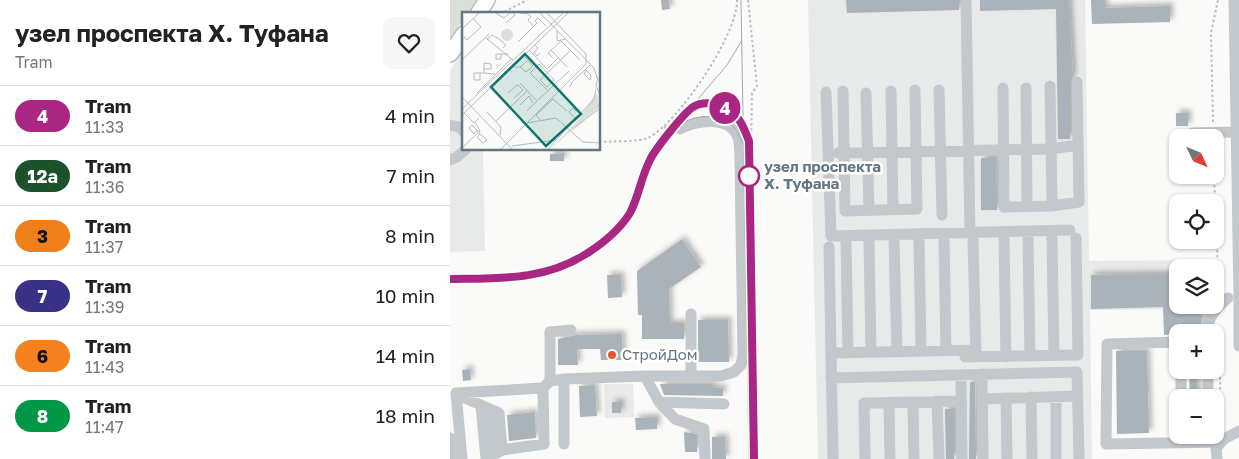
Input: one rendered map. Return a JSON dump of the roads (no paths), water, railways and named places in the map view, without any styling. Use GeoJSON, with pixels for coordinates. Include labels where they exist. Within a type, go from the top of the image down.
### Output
{"type":"FeatureCollection","features":[{"type":"Feature","properties":{"kind":"main road"},"geometry":{"type":"LineString","coordinates":[[479,12],[487,0]]}},
{"type":"Feature","properties":{"kind":"main road"},"geometry":{"type":"LineString","coordinates":[[450,54],[462,37]]}},
{"type":"Feature","properties":{"kind":"street"},"geometry":{"type":"LineString","coordinates":[[962,459],[961,401],[963,375],[970,354],[972,236],[966,0]]}},
{"type":"Feature","properties":{"kind":"street"},"geometry":{"type":"LineString","coordinates":[[1234,0],[1236,17],[1236,132],[1230,298],[1239,346]]}},
{"type":"Feature","properties":{"kind":"street"},"geometry":{"type":"LineString","coordinates":[[1002,88],[1004,207],[1052,206],[1078,202],[1077,82]]}},
{"type":"Feature","properties":{"kind":"street"},"geometry":{"type":"LineString","coordinates":[[1050,86],[1052,206]]}},
{"type":"Feature","properties":{"kind":"street"},"geometry":{"type":"LineString","coordinates":[[1026,88],[1027,206]]}},
{"type":"Feature","properties":{"kind":"street"},"geometry":{"type":"LineString","coordinates":[[842,91],[845,210],[869,210],[917,209],[914,90]]}},
{"type":"Feature","properties":{"kind":"street"},"geometry":{"type":"LineString","coordinates":[[939,90],[942,215]]}},
{"type":"Feature","properties":{"kind":"street"},"geometry":{"type":"LineString","coordinates":[[890,91],[893,209]]}},
{"type":"Feature","properties":{"kind":"street"},"geometry":{"type":"LineString","coordinates":[[826,92],[831,236],[1073,234],[1078,355],[1006,356],[970,354],[946,350],[831,353]]}},
{"type":"Feature","properties":{"kind":"street"},"geometry":{"type":"LineString","coordinates":[[866,93],[869,210]]}},
{"type":"Feature","properties":{"kind":"street"},"geometry":{"type":"LineString","coordinates":[[453,392],[494,385],[546,385],[564,379],[721,376],[734,372],[741,365],[743,355],[740,159],[737,135],[729,126],[712,121],[700,121],[680,129]]}},
{"type":"Feature","properties":{"kind":"street"},"geometry":{"type":"LineString","coordinates":[[450,125],[459,127],[462,130]]}},
{"type":"Feature","properties":{"kind":"street"},"geometry":{"type":"LineString","coordinates":[[1224,132],[1236,132]]}},
{"type":"Feature","properties":{"kind":"street"},"geometry":{"type":"LineString","coordinates":[[828,153],[1051,150],[1078,145]]}},
{"type":"Feature","properties":{"kind":"street"},"geometry":{"type":"LineString","coordinates":[[450,160],[465,150]]}},
{"type":"Feature","properties":{"kind":"street"},"geometry":{"type":"LineString","coordinates":[[1028,239],[1030,356]]}},
{"type":"Feature","properties":{"kind":"street"},"geometry":{"type":"LineString","coordinates":[[1004,240],[1006,356]]}},
{"type":"Feature","properties":{"kind":"street"},"geometry":{"type":"LineString","coordinates":[[1052,240],[1054,355]]}},
{"type":"Feature","properties":{"kind":"street"},"geometry":{"type":"LineString","coordinates":[[869,241],[872,352]]}},
{"type":"Feature","properties":{"kind":"street"},"geometry":{"type":"LineString","coordinates":[[919,241],[921,351]]}},
{"type":"Feature","properties":{"kind":"street"},"geometry":{"type":"LineString","coordinates":[[944,241],[946,350]]}},
{"type":"Feature","properties":{"kind":"street"},"geometry":{"type":"LineString","coordinates":[[846,242],[848,353]]}},
{"type":"Feature","properties":{"kind":"street"},"geometry":{"type":"LineString","coordinates":[[894,242],[896,352]]}},
{"type":"Feature","properties":{"kind":"street"},"geometry":{"type":"LineString","coordinates":[[829,246],[833,459]]}},
{"type":"Feature","properties":{"kind":"street"},"geometry":{"type":"LineString","coordinates":[[1210,324],[1219,305],[1230,298]]}},
{"type":"Feature","properties":{"kind":"street"},"geometry":{"type":"LineString","coordinates":[[690,314],[692,376]]}},
{"type":"Feature","properties":{"kind":"street"},"geometry":{"type":"LineString","coordinates":[[453,392],[486,407],[492,456],[544,444],[550,332],[571,330]]}},
{"type":"Feature","properties":{"kind":"street"},"geometry":{"type":"LineString","coordinates":[[1169,342],[1107,344],[1106,444],[1169,443]]}},
{"type":"Feature","properties":{"kind":"street"},"geometry":{"type":"LineString","coordinates":[[831,378],[1077,372],[1079,459]]}},
{"type":"Feature","properties":{"kind":"street"},"geometry":{"type":"LineString","coordinates":[[982,374],[983,459]]}},
{"type":"Feature","properties":{"kind":"street"},"geometry":{"type":"LineString","coordinates":[[645,376],[668,415],[704,429],[705,459]]}},
{"type":"Feature","properties":{"kind":"street"},"geometry":{"type":"LineString","coordinates":[[564,379],[564,444]]}},
{"type":"Feature","properties":{"kind":"street"},"geometry":{"type":"LineString","coordinates":[[453,392],[462,459]]}},
{"type":"Feature","properties":{"kind":"street"},"geometry":{"type":"LineString","coordinates":[[982,398],[1078,396]]}},
{"type":"Feature","properties":{"kind":"street"},"geometry":{"type":"LineString","coordinates":[[1031,397],[1032,459]]}},
{"type":"Feature","properties":{"kind":"street"},"geometry":{"type":"LineString","coordinates":[[1056,397],[1056,459]]}},
{"type":"Feature","properties":{"kind":"street"},"geometry":{"type":"LineString","coordinates":[[1006,398],[1007,459]]}},
{"type":"Feature","properties":{"kind":"street"},"geometry":{"type":"LineString","coordinates":[[938,401],[938,459]]}},
{"type":"Feature","properties":{"kind":"street"},"geometry":{"type":"LineString","coordinates":[[865,459],[864,403],[961,401]]}},
{"type":"Feature","properties":{"kind":"street"},"geometry":{"type":"LineString","coordinates":[[659,402],[724,404]]}},
{"type":"Feature","properties":{"kind":"street"},"geometry":{"type":"LineString","coordinates":[[889,402],[890,459]]}},
{"type":"Feature","properties":{"kind":"street"},"geometry":{"type":"LineString","coordinates":[[913,402],[914,459]]}},
{"type":"Feature","properties":{"kind":"street"},"geometry":{"type":"LineString","coordinates":[[1224,440],[1239,431]]}},
{"type":"Feature","properties":{"kind":"street"},"geometry":{"type":"LineString","coordinates":[[450,438],[452,459]]}},
{"type":"Feature","properties":{"kind":"street"},"geometry":{"type":"LineString","coordinates":[[1217,459],[1216,448],[1219,444]]}},
{"type":"Feature","properties":{"kind":"tram line"},"geometry":{"type":"LineString","coordinates":[[741,0],[749,459]]}},
{"type":"Feature","properties":{"kind":"tram line"},"geometry":{"type":"LineString","coordinates":[[450,279],[525,275],[549,270],[571,263],[592,251],[612,235],[629,214],[657,147],[727,65],[741,42]]}},
{"type":"Feature","properties":{"kind":"tram line","name":"4"},"geometry":{"type":"LineString","coordinates":[[450,279],[518,277],[545,273],[586,254],[602,243],[629,214],[650,160],[658,147],[692,107],[702,104],[724,107],[734,113],[740,120],[749,141],[748,204],[754,459]]}},
{"type":"Feature","properties":{"kind":"tram line"},"geometry":{"type":"LineString","coordinates":[[692,107],[707,104],[722,106],[734,114],[744,127]]}},
{"type":"Feature","properties":{"kind":"tram line"},"geometry":{"type":"LineString","coordinates":[[681,124],[699,117],[717,118],[732,126],[742,142]]}},
{"type":"Feature","properties":{"kind":"place","name":"узел проспекта Х. Туфана"},"geometry":{"type":"Point","coordinates":[749,176]}},
{"type":"Feature","properties":{"kind":"place","name":"СтройДом"},"geometry":{"type":"Point","coordinates":[612,355]}}]}
